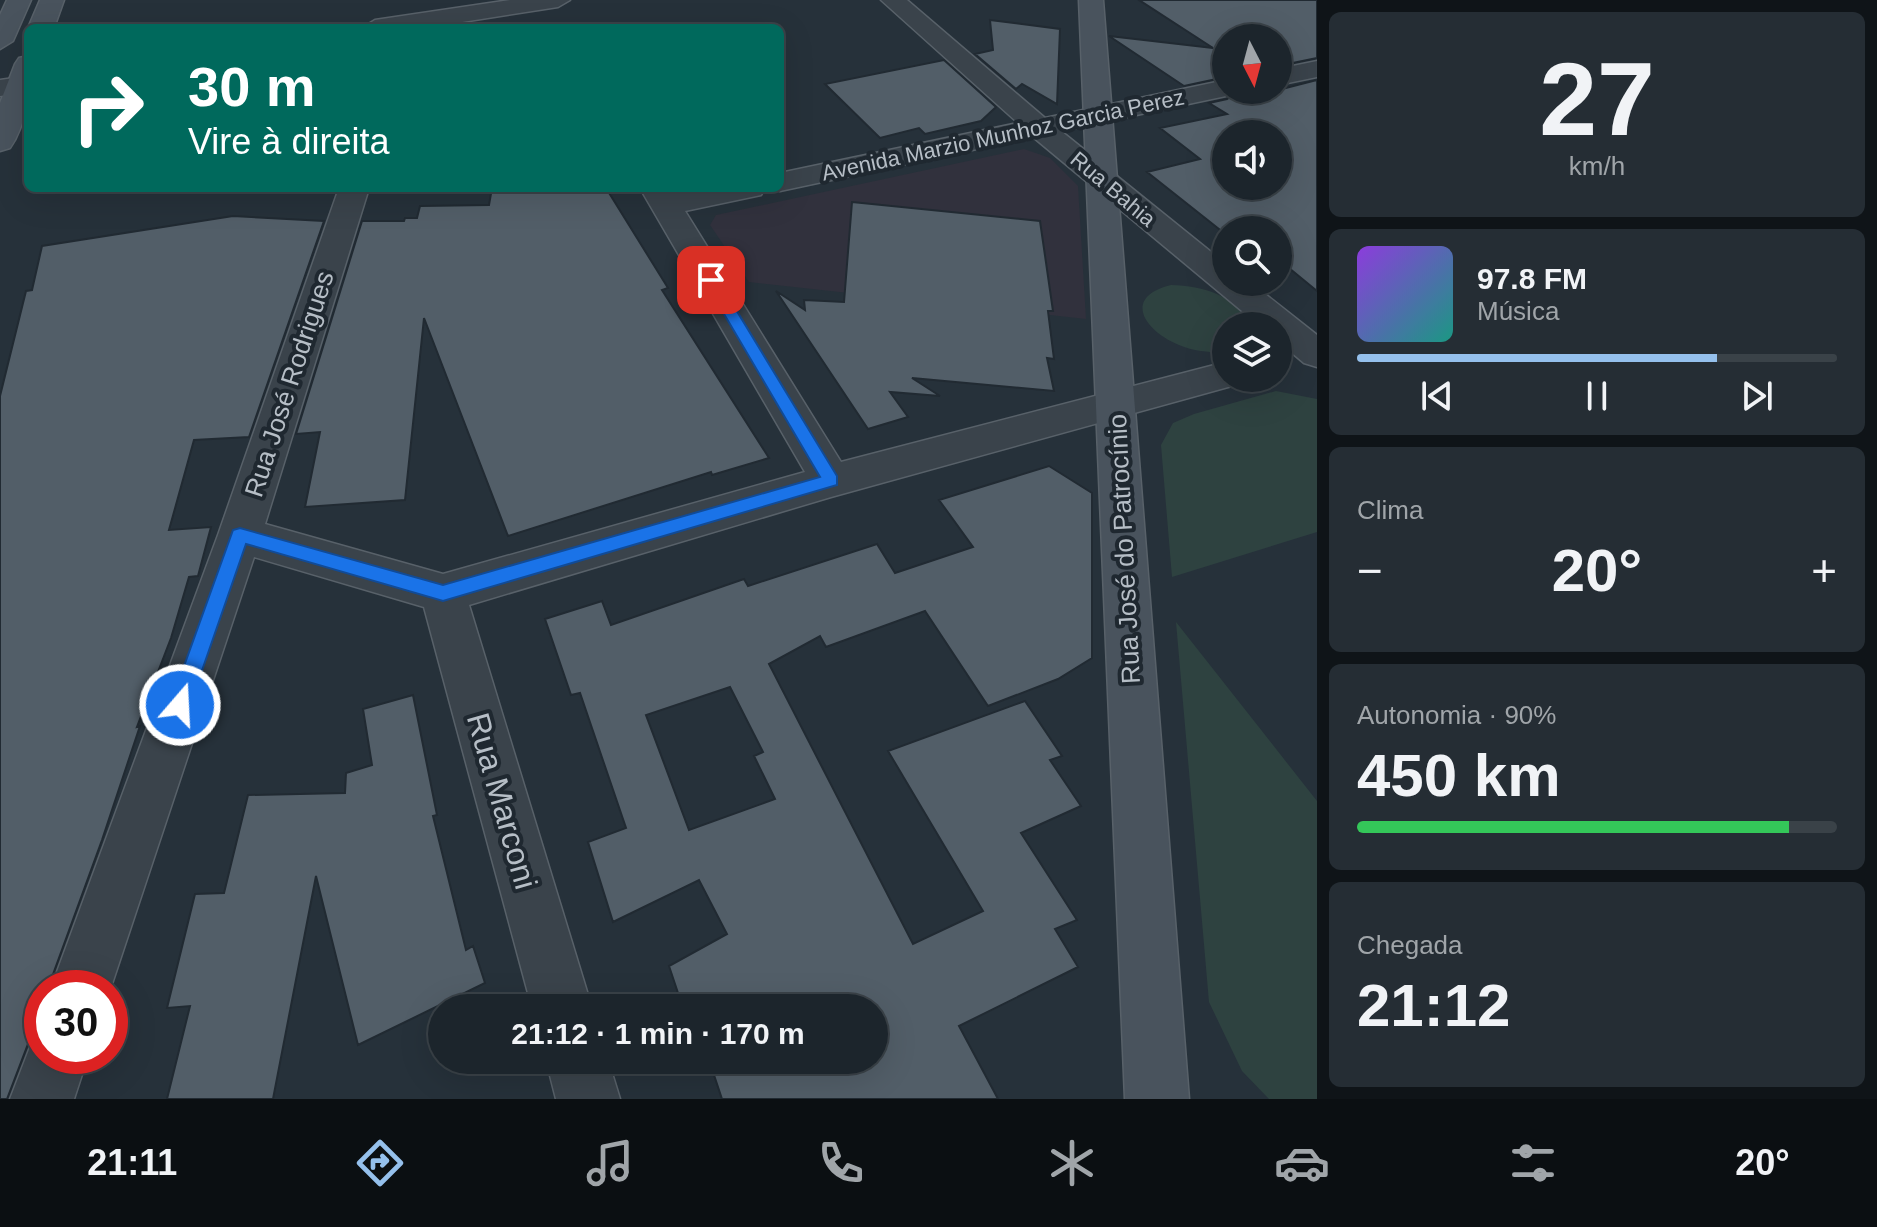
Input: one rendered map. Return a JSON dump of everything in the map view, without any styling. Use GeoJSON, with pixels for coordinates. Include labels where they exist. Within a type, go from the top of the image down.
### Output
{"type":"FeatureCollection","features":[{"type":"Feature","properties":{"kind":"street"},"geometry":{"type":"LineString","coordinates":[[0,41],[19,0]]}},
{"type":"Feature","properties":{"kind":"street"},"geometry":{"type":"LineString","coordinates":[[43,24],[52,0]]}},
{"type":"Feature","properties":{"kind":"street","name":"Rua Bahia"},"geometry":{"type":"LineString","coordinates":[[893,0],[1102,182],[1212,269]]}},
{"type":"Feature","properties":{"kind":"street","name":"Rua José do Patrocínio"},"geometry":{"type":"LineString","coordinates":[[1091,0],[1157,1099]]}},
{"type":"Feature","properties":{"kind":"street"},"geometry":{"type":"LineString","coordinates":[[388,24],[411,17],[548,2],[552,24]]}},
{"type":"Feature","properties":{"kind":"street"},"geometry":{"type":"LineString","coordinates":[[1292,74],[1317,69]]}},
{"type":"Feature","properties":{"kind":"street"},"geometry":{"type":"LineString","coordinates":[[0,142],[19,80]]}},
{"type":"Feature","properties":{"kind":"street","name":"Avenida Marzio Munhoz Garcia Perez"},"geometry":{"type":"LineString","coordinates":[[784,181],[1212,91]]}},
{"type":"Feature","properties":{"kind":"street","name":"Rua José Rodrigues"},"geometry":{"type":"LineString","coordinates":[[87,970],[240,535],[353,192]]}},
{"type":"Feature","properties":{"kind":"street"},"geometry":{"type":"LineString","coordinates":[[710,192],[660,197],[831,481]]}},
{"type":"Feature","properties":{"kind":"street","name":"Rua Bahia"},"geometry":{"type":"LineString","coordinates":[[1246,296],[1316,351]]}},
{"type":"Feature","properties":{"kind":"street"},"geometry":{"type":"LineString","coordinates":[[1292,357],[1316,351]]}},
{"type":"Feature","properties":{"kind":"street"},"geometry":{"type":"LineString","coordinates":[[240,535],[443,593],[831,481],[1212,379]]}},
{"type":"Feature","properties":{"kind":"street","name":"Rua Marconi"},"geometry":{"type":"LineString","coordinates":[[443,593],[558,994]]}},
{"type":"Feature","properties":{"kind":"street"},"geometry":{"type":"LineString","coordinates":[[42,1099],[51,1074]]}},
{"type":"Feature","properties":{"kind":"street"},"geometry":{"type":"LineString","coordinates":[[581,1074],[588,1099]]}},
{"type":"Feature","properties":{"kind":"shaded area"},"geometry":{"type":"Polygon","coordinates":[[[1024,149],[1050,158],[1078,186],[1086,319],[749,282],[710,225],[716,215],[1024,149]]]}},
{"type":"Feature","properties":{"kind":"green space"},"geometry":{"type":"Polygon","coordinates":[[[1171,285],[1207,290],[1212,292],[1212,296],[1227,300],[1241,312],[1212,312],[1212,352],[1190,349],[1167,339],[1148,323],[1143,306],[1147,297],[1171,285]]]}},
{"type":"Feature","properties":{"kind":"green space"},"geometry":{"type":"Polygon","coordinates":[[[1272,392],[1317,399],[1317,532],[1172,577],[1161,445],[1173,423],[1272,392]]]}},
{"type":"Feature","properties":{"kind":"green space"},"geometry":{"type":"Polygon","coordinates":[[[1176,622],[1317,801],[1317,1099],[1269,1099],[1242,1071],[1209,1002],[1176,622]]]}},
{"type":"Feature","properties":{"kind":"building"},"geometry":{"type":"Polygon","coordinates":[[[1139,0],[1317,0],[1317,58],[1292,63],[1292,24],[1212,24],[1212,47],[1139,0]]]}},
{"type":"Feature","properties":{"kind":"building"},"geometry":{"type":"Polygon","coordinates":[[[990,20],[1060,29],[1057,104],[1022,84],[1016,89],[975,54],[993,50],[990,20]]]}},
{"type":"Feature","properties":{"kind":"building"},"geometry":{"type":"Polygon","coordinates":[[[1109,36],[1212,48],[1212,80],[1184,86],[1109,36]]]}},
{"type":"Feature","properties":{"kind":"building"},"geometry":{"type":"Polygon","coordinates":[[[944,60],[996,107],[981,121],[925,134],[919,128],[880,138],[825,84],[944,60]]]}},
{"type":"Feature","properties":{"kind":"building"},"geometry":{"type":"Polygon","coordinates":[[[1317,80],[1317,291],[1292,270],[1292,216],[1212,216],[1212,223],[1147,172],[1200,159],[1160,128],[1227,114],[1209,103],[1292,104],[1292,86],[1317,80]]]}},
{"type":"Feature","properties":{"kind":"building"},"geometry":{"type":"Polygon","coordinates":[[[491,192],[608,192],[668,288],[662,290],[769,458],[712,475],[711,472],[508,536],[424,318],[405,500],[305,507],[320,432],[296,434],[362,221],[417,218],[420,206],[489,205],[491,192]]]}},
{"type":"Feature","properties":{"kind":"building"},"geometry":{"type":"Polygon","coordinates":[[[852,202],[1040,221],[1053,311],[1048,311],[1054,359],[1047,358],[1054,391],[912,378],[940,396],[890,392],[908,417],[868,429],[776,291],[805,310],[804,300],[844,302],[852,202]]]}},
{"type":"Feature","properties":{"kind":"building"},"geometry":{"type":"Polygon","coordinates":[[[233,216],[324,221],[249,437],[194,440],[169,530],[211,527],[198,576],[189,577],[102,840],[55,970],[24,970],[24,1054],[7,1099],[0,1099],[0,396],[26,291],[32,290],[42,246],[233,216]]]}},
{"type":"Feature","properties":{"kind":"building"},"geometry":{"type":"Polygon","coordinates":[[[1049,466],[1092,493],[1092,658],[1058,679],[988,706],[925,611],[826,647],[820,636],[769,664],[913,944],[983,911],[888,751],[1025,701],[1062,756],[1050,760],[1081,806],[1021,833],[1077,920],[1055,929],[1078,967],[959,1026],[998,1099],[722,1099],[714,1074],[888,1074],[888,994],[678,994],[669,966],[727,934],[699,880],[613,922],[588,842],[626,828],[580,693],[571,695],[545,619],[602,601],[611,625],[744,579],[748,586],[877,544],[895,573],[973,547],[939,500],[1049,466]],[[730,687],[646,715],[689,830],[775,799],[754,756],[763,752],[730,687]]]}},
{"type":"Feature","properties":{"kind":"building"},"geometry":{"type":"Polygon","coordinates":[[[413,695],[437,815],[433,816],[466,950],[473,946],[485,983],[462,994],[428,994],[428,1011],[358,1045],[316,876],[273,1099],[167,1099],[190,1006],[167,1008],[195,894],[224,893],[248,795],[345,793],[346,773],[372,765],[363,709],[413,695]]]}},
{"type":"Feature","properties":{"kind":"route"},"geometry":{"type":"LineString","coordinates":[[180,705],[240,535],[443,593],[831,481],[711,280]]}}]}
